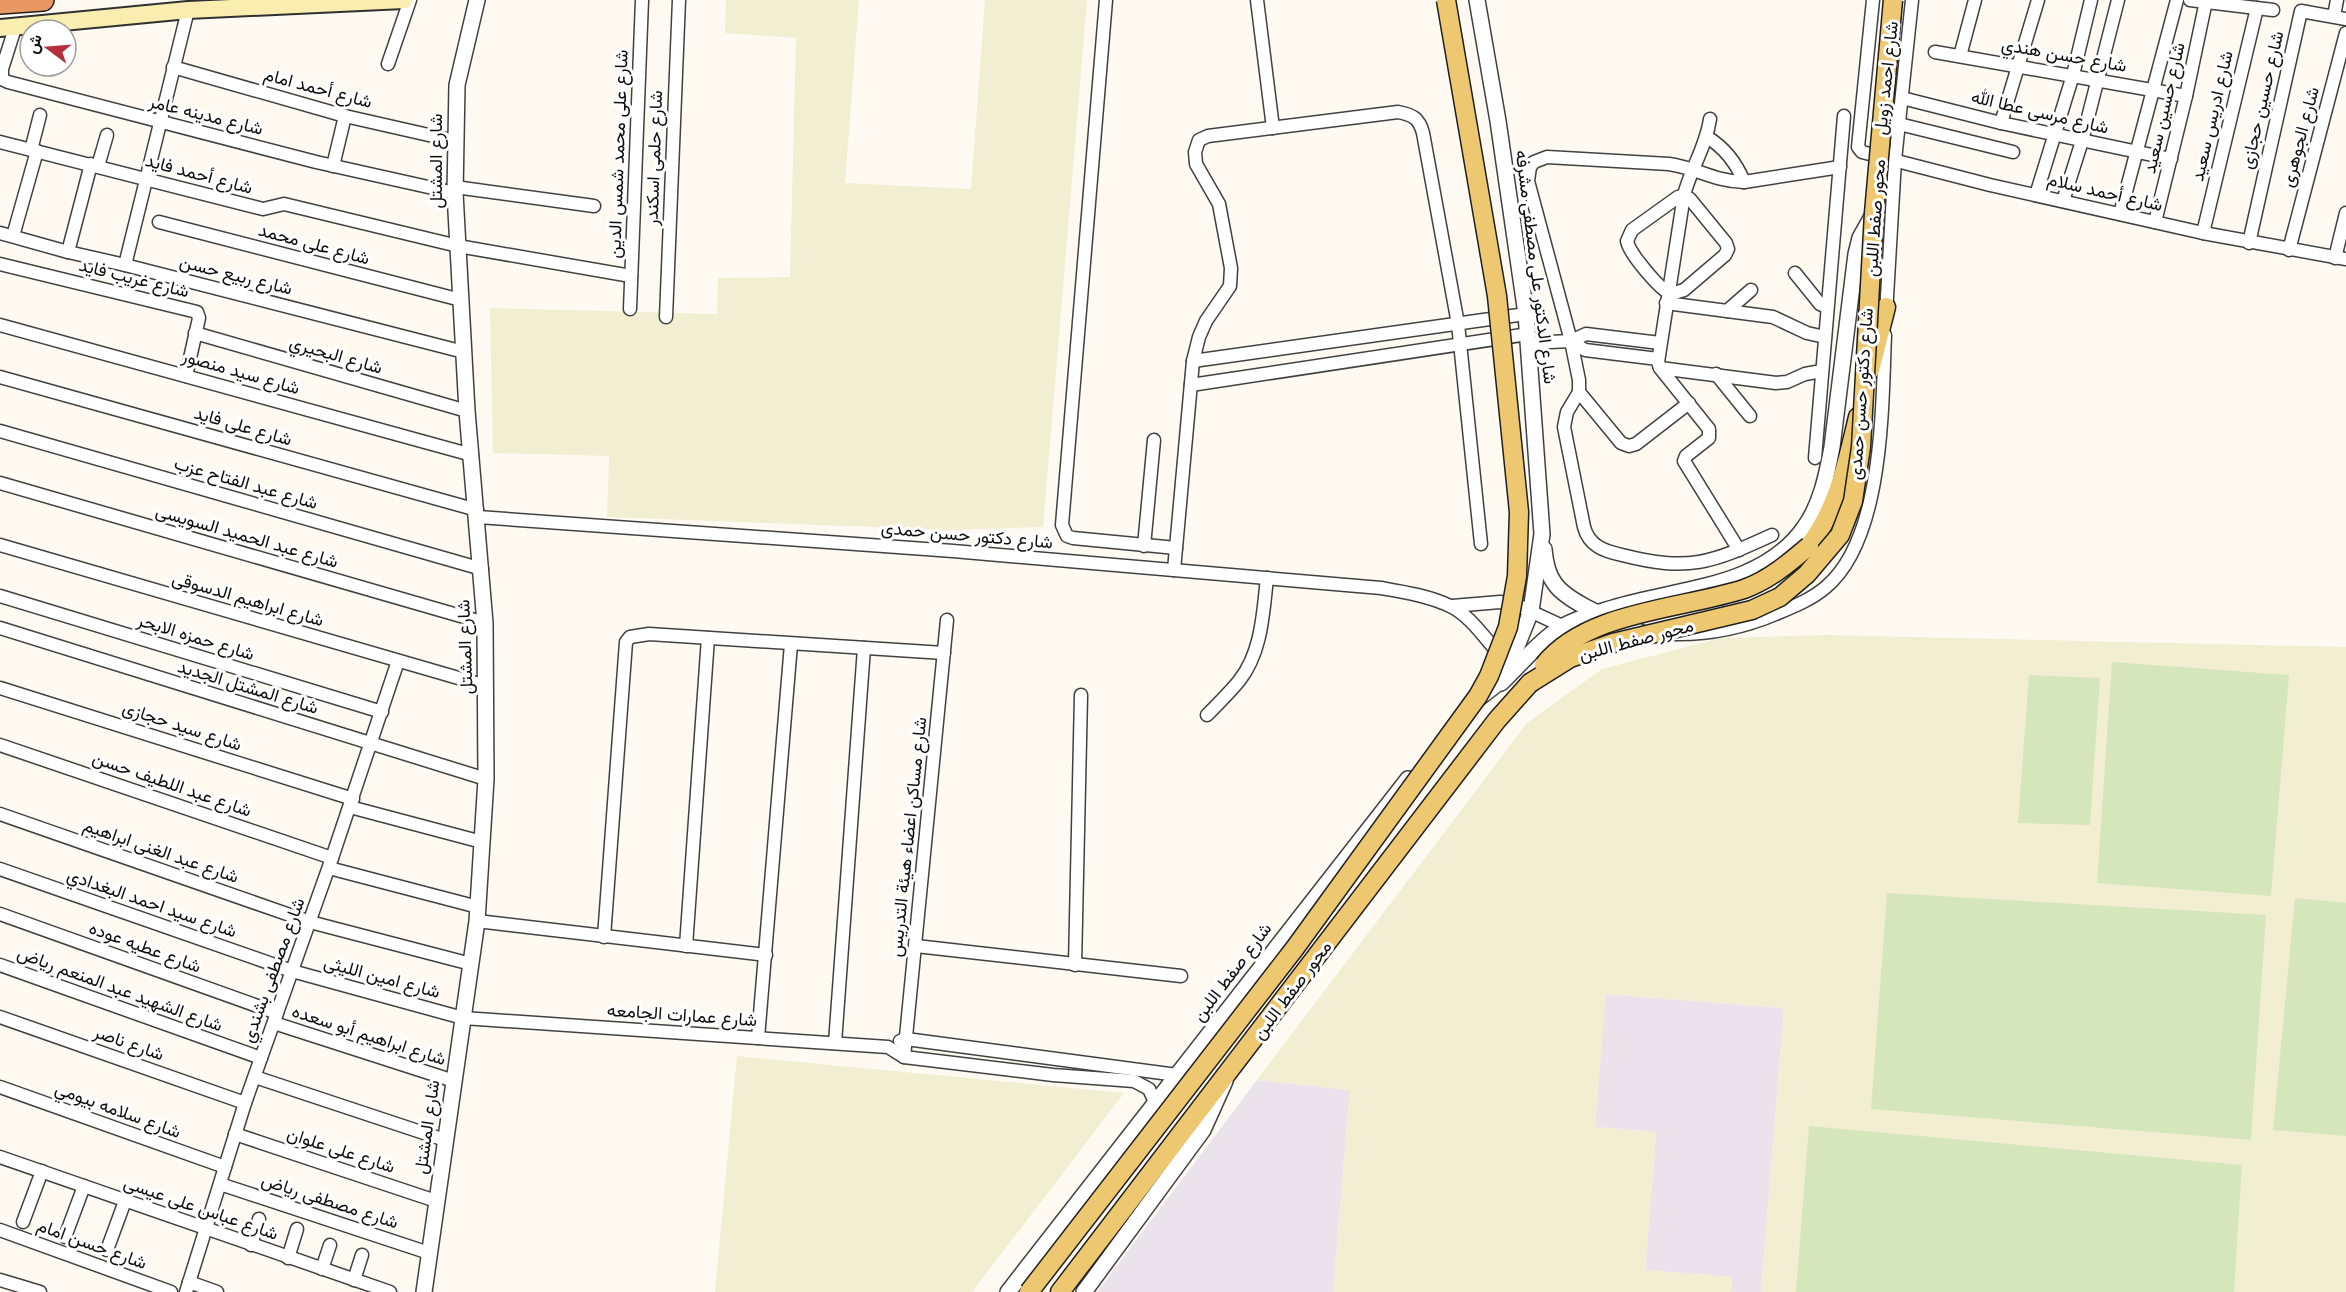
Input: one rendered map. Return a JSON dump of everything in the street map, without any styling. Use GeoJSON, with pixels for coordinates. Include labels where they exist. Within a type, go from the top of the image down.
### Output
{"type":"FeatureCollection","features":[{"type":"Feature","properties":{"kind":"highway"},"geometry":{"type":"LineString","coordinates":[[0,3],[43,0]]}},
{"type":"Feature","properties":{"kind":"main road"},"geometry":{"type":"LineString","coordinates":[[7,28],[188,10],[404,0]]}},
{"type":"Feature","properties":{"kind":"main road","name":"محور صفط اللبن"},"geometry":{"type":"LineString","coordinates":[[1029,1292],[1302,938],[1478,696],[1506,636],[1513,607],[1519,548],[1515,466],[1497,296],[1446,0]]}},
{"type":"Feature","properties":{"kind":"main road","name":"محور صفط اللبن"},"geometry":{"type":"LineString","coordinates":[[1060,1292],[1497,720],[1530,683],[1570,658],[1605,645],[1752,610],[1780,597],[1807,574],[1840,535],[1857,482],[1865,393],[1874,213],[1893,0]]}},
{"type":"Feature","properties":{"kind":"main road"},"geometry":{"type":"LineString","coordinates":[[1530,683],[1547,661],[1563,646],[1580,636],[1635,614],[1704,600],[1746,588],[1788,564],[1809,546],[1822,529],[1839,490],[1886,307]]}},
{"type":"Feature","properties":{"kind":"street"},"geometry":{"type":"LineString","coordinates":[[388,64],[410,0]]}},
{"type":"Feature","properties":{"kind":"street","name":"شارع المشتل"},"geometry":{"type":"LineString","coordinates":[[424,1292],[454,1081],[468,1018],[486,779],[485,623],[467,411],[455,190],[457,85],[477,0]]}},
{"type":"Feature","properties":{"kind":"street","name":"شارع على محمد شمس الدين"},"geometry":{"type":"LineString","coordinates":[[630,309],[642,0]]}},
{"type":"Feature","properties":{"kind":"street","name":"شارع حلمى اسكندر"},"geometry":{"type":"LineString","coordinates":[[666,317],[679,0]]}},
{"type":"Feature","properties":{"kind":"street"},"geometry":{"type":"LineString","coordinates":[[1106,0],[1062,525],[1067,536],[1073,538],[1176,548]]}},
{"type":"Feature","properties":{"kind":"street"},"geometry":{"type":"LineString","coordinates":[[1257,0],[1273,128]]}},
{"type":"Feature","properties":{"kind":"street","name":"شارع الدكتور على مصطفى مشرفه"},"geometry":{"type":"LineString","coordinates":[[1477,0],[1498,121],[1526,314],[1542,534],[1531,611]]}},
{"type":"Feature","properties":{"kind":"street","name":"شارع أحمد سلام"},"geometry":{"type":"LineString","coordinates":[[1873,0],[1859,149],[2036,195],[2249,243],[2341,259]]}},
{"type":"Feature","properties":{"kind":"street","name":"شارع احمد زويل"},"geometry":{"type":"LineString","coordinates":[[1895,160],[1912,0]]}},
{"type":"Feature","properties":{"kind":"street"},"geometry":{"type":"LineString","coordinates":[[1960,56],[1976,0]]}},
{"type":"Feature","properties":{"kind":"street"},"geometry":{"type":"LineString","coordinates":[[2001,123],[2038,0]]}},
{"type":"Feature","properties":{"kind":"street"},"geometry":{"type":"LineString","coordinates":[[2036,195],[2073,75],[2091,0]]}},
{"type":"Feature","properties":{"kind":"street"},"geometry":{"type":"LineString","coordinates":[[2064,201],[2099,80],[2118,0]]}},
{"type":"Feature","properties":{"kind":"street"},"geometry":{"type":"LineString","coordinates":[[2120,214],[2177,0]]}},
{"type":"Feature","properties":{"kind":"street"},"geometry":{"type":"LineString","coordinates":[[2190,0],[2234,2],[2273,10]]}},
{"type":"Feature","properties":{"kind":"street"},"geometry":{"type":"LineString","coordinates":[[2337,0],[2340,17]]}},
{"type":"Feature","properties":{"kind":"street","name":"شارع حسين سعيد"},"geometry":{"type":"LineString","coordinates":[[2155,222],[2186,96],[2206,1]]}},
{"type":"Feature","properties":{"kind":"street","name":"شارع ادريس سعيد"},"geometry":{"type":"LineString","coordinates":[[2203,233],[2257,8]]}},
{"type":"Feature","properties":{"kind":"street"},"geometry":{"type":"LineString","coordinates":[[125,265],[188,10]]}},
{"type":"Feature","properties":{"kind":"street","name":"شارع حسين حجازى"},"geometry":{"type":"LineString","coordinates":[[2249,243],[2301,11],[2340,17]]}},
{"type":"Feature","properties":{"kind":"street","name":"شارع مدينه عامر"},"geometry":{"type":"LineString","coordinates":[[7,28],[3,79],[333,166],[455,190],[594,206]]}},
{"type":"Feature","properties":{"kind":"street","name":"شارع الجوهرى"},"geometry":{"type":"LineString","coordinates":[[2289,250],[2346,33]]}},
{"type":"Feature","properties":{"kind":"street","name":"شارع حسن هندي"},"geometry":{"type":"LineString","coordinates":[[1935,52],[2186,96]]}},
{"type":"Feature","properties":{"kind":"street","name":"شارع أحمد امام"},"geometry":{"type":"LineString","coordinates":[[174,67],[345,116],[455,141]]}},
{"type":"Feature","properties":{"kind":"street","name":"شارع مرسى عطا الله"},"geometry":{"type":"LineString","coordinates":[[1902,98],[2001,123],[2171,159]]}},
{"type":"Feature","properties":{"kind":"street"},"geometry":{"type":"LineString","coordinates":[[1174,570],[1193,361],[1206,321],[1230,286],[1231,268],[1219,204],[1196,164],[1195,152],[1199,140],[1208,136],[1398,112],[1411,115],[1420,121],[1458,324],[1481,544]]}},
{"type":"Feature","properties":{"kind":"street"},"geometry":{"type":"LineString","coordinates":[[13,236],[34,151],[40,115]]}},
{"type":"Feature","properties":{"kind":"street"},"geometry":{"type":"LineString","coordinates":[[333,166],[345,116]]}},
{"type":"Feature","properties":{"kind":"street"},"geometry":{"type":"LineString","coordinates":[[1815,458],[1844,116]]}},
{"type":"Feature","properties":{"kind":"street"},"geometry":{"type":"LineString","coordinates":[[1710,119],[1707,137],[1684,195],[1660,343],[1659,364],[1710,433],[1709,438],[1686,456],[1685,462],[1739,550]]}},
{"type":"Feature","properties":{"kind":"street"},"geometry":{"type":"LineString","coordinates":[[1899,124],[2013,153]]}},
{"type":"Feature","properties":{"kind":"street"},"geometry":{"type":"LineString","coordinates":[[68,252],[95,165],[107,135]]}},
{"type":"Feature","properties":{"kind":"street"},"geometry":{"type":"LineString","coordinates":[[1707,137],[1726,151],[1740,170],[1744,182]]}},
{"type":"Feature","properties":{"kind":"street","name":"شارع أحمد فايد"},"geometry":{"type":"LineString","coordinates":[[0,142],[263,209],[284,204],[458,246],[631,276]]}},
{"type":"Feature","properties":{"kind":"street"},"geometry":{"type":"LineString","coordinates":[[1772,535],[1704,562],[1667,564],[1607,552],[1591,542],[1584,527],[1564,427],[1567,412],[1579,392],[1579,380],[1571,341],[1528,181],[1530,167],[1534,162],[1547,157],[1669,164],[1693,170],[1717,180],[1744,182],[1840,166]]}},
{"type":"Feature","properties":{"kind":"street","name":"شارع دكتور حسن حمدى"},"geometry":{"type":"LineString","coordinates":[[477,514],[953,551],[1381,588],[1452,606],[1500,602],[1517,605],[1562,627],[1594,634],[1698,635],[1728,630],[1761,620],[1808,600],[1833,580],[1849,557],[1864,525],[1876,467],[1882,397],[1895,160]]}},
{"type":"Feature","properties":{"kind":"street"},"geometry":{"type":"LineString","coordinates":[[1667,298],[1684,290],[1725,255],[1728,249],[1726,243],[1690,199],[1684,195],[1678,196],[1632,230],[1627,241],[1631,251],[1667,298],[1727,311],[1773,317],[1807,333],[1825,337]]}},
{"type":"Feature","properties":{"kind":"street"},"geometry":{"type":"LineString","coordinates":[[1562,627],[1634,601],[1725,580],[1749,571],[1790,545],[1805,528],[1826,478],[1856,254],[1860,238],[1874,213]]}},
{"type":"Feature","properties":{"kind":"street"},"geometry":{"type":"LineString","coordinates":[[2341,259],[2346,213]]}},
{"type":"Feature","properties":{"kind":"street","name":"شارع على محمد"},"geometry":{"type":"LineString","coordinates":[[159,222],[461,300]]}},
{"type":"Feature","properties":{"kind":"street","name":"شارع ربيع حسن"},"geometry":{"type":"LineString","coordinates":[[0,233],[464,352]]}},
{"type":"Feature","properties":{"kind":"street","name":"شارع غريب فايد"},"geometry":{"type":"LineString","coordinates":[[0,264],[196,312],[199,316],[186,376]]}},
{"type":"Feature","properties":{"kind":"street"},"geometry":{"type":"LineString","coordinates":[[1795,273],[1820,304],[1826,308]]}},
{"type":"Feature","properties":{"kind":"street"},"geometry":{"type":"LineString","coordinates":[[1727,311],[1751,290]]}},
{"type":"Feature","properties":{"kind":"street"},"geometry":{"type":"LineString","coordinates":[[1193,361],[1526,314]]}},
{"type":"Feature","properties":{"kind":"street","name":"شارع سيد منصور"},"geometry":{"type":"LineString","coordinates":[[0,325],[472,455]]}},
{"type":"Feature","properties":{"kind":"street","name":"شارع البحيري"},"geometry":{"type":"LineString","coordinates":[[195,333],[467,411]]}},
{"type":"Feature","properties":{"kind":"street"},"geometry":{"type":"LineString","coordinates":[[1571,341],[1586,334],[1660,343]]}},
{"type":"Feature","properties":{"kind":"street"},"geometry":{"type":"LineString","coordinates":[[1191,385],[1460,344],[1528,338],[1571,341],[1585,350],[1716,374],[1781,383],[1822,370]]}},
{"type":"Feature","properties":{"kind":"street"},"geometry":{"type":"LineString","coordinates":[[1716,374],[1750,416]]}},
{"type":"Feature","properties":{"kind":"street","name":"شارع على فايد"},"geometry":{"type":"LineString","coordinates":[[0,377],[477,514]]}},
{"type":"Feature","properties":{"kind":"street"},"geometry":{"type":"LineString","coordinates":[[1579,392],[1622,443],[1629,446],[1636,444],[1689,403]]}},
{"type":"Feature","properties":{"kind":"street","name":"شارع عبد الفتاح عزب"},"geometry":{"type":"LineString","coordinates":[[0,431],[482,569]]}},
{"type":"Feature","properties":{"kind":"street"},"geometry":{"type":"LineString","coordinates":[[1144,546],[1154,440]]}},
{"type":"Feature","properties":{"kind":"street","name":"شارع عبد الحميد السويسى"},"geometry":{"type":"LineString","coordinates":[[0,483],[485,623]]}},
{"type":"Feature","properties":{"kind":"street"},"geometry":{"type":"LineString","coordinates":[[1542,534],[1549,574],[1568,598],[1644,634]]}},
{"type":"Feature","properties":{"kind":"street","name":"شارع ابراهيم الدسوقى"},"geometry":{"type":"LineString","coordinates":[[0,545],[486,686]]}},
{"type":"Feature","properties":{"kind":"street"},"geometry":{"type":"LineString","coordinates":[[1207,715],[1240,679],[1252,657],[1260,634],[1267,578]]}},
{"type":"Feature","properties":{"kind":"street","name":"شارع حمزه الابحر"},"geometry":{"type":"LineString","coordinates":[[0,596],[382,712]]}},
{"type":"Feature","properties":{"kind":"street","name":"شارع دكتور حسن حمدى"},"geometry":{"type":"LineString","coordinates":[[1452,606],[1482,634],[1507,664]]}},
{"type":"Feature","properties":{"kind":"street","name":"شارع صفط اللبن"},"geometry":{"type":"LineString","coordinates":[[1497,684],[1497,680],[1518,644],[1531,611]]}},
{"type":"Feature","properties":{"kind":"street","name":"شارع مساكن اعضاء هيئة التدريس"},"geometry":{"type":"LineString","coordinates":[[904,1057],[947,620]]}},
{"type":"Feature","properties":{"kind":"street","name":"شارع صفط اللبن"},"geometry":{"type":"LineString","coordinates":[[1008,1292],[1451,724],[1462,712],[1501,683],[1562,627]]}},
{"type":"Feature","properties":{"kind":"street","name":"شارع المشتل الجديد"},"geometry":{"type":"LineString","coordinates":[[0,628],[486,779]]}},
{"type":"Feature","properties":{"kind":"street"},"geometry":{"type":"LineString","coordinates":[[604,937],[626,642],[630,637],[638,634],[944,653]]}},
{"type":"Feature","properties":{"kind":"street"},"geometry":{"type":"LineString","coordinates":[[686,946],[708,638]]}},
{"type":"Feature","properties":{"kind":"street"},"geometry":{"type":"LineString","coordinates":[[758,1038],[791,644]]}},
{"type":"Feature","properties":{"kind":"street"},"geometry":{"type":"LineString","coordinates":[[835,1043],[864,648]]}},
{"type":"Feature","properties":{"kind":"street","name":"شارع مصطفى بشندي"},"geometry":{"type":"LineString","coordinates":[[187,1287],[245,1103],[331,863],[399,662]]}},
{"type":"Feature","properties":{"kind":"street","name":"شارع سيد حجازى"},"geometry":{"type":"LineString","coordinates":[[0,688],[351,803],[482,842]]}},
{"type":"Feature","properties":{"kind":"street"},"geometry":{"type":"LineString","coordinates":[[1075,965],[1081,695]]}},
{"type":"Feature","properties":{"kind":"street","name":"شارع عبد اللطيف حسن"},"geometry":{"type":"LineString","coordinates":[[0,745],[477,914],[604,937],[765,955]]}},
{"type":"Feature","properties":{"kind":"street","name":"شارع عبد الغنى ابراهيم"},"geometry":{"type":"LineString","coordinates":[[0,814],[310,922],[471,964]]}},
{"type":"Feature","properties":{"kind":"street","name":"شارع سيد احمد البغدادي"},"geometry":{"type":"LineString","coordinates":[[0,869],[292,971]]}},
{"type":"Feature","properties":{"kind":"street","name":"شارع عطيه عوده"},"geometry":{"type":"LineString","coordinates":[[0,914],[276,1018]]}},
{"type":"Feature","properties":{"kind":"street"},"geometry":{"type":"LineString","coordinates":[[916,946],[1181,976]]}},
{"type":"Feature","properties":{"kind":"street","name":"شارع الشهيد عبد المنعم رياض"},"geometry":{"type":"LineString","coordinates":[[0,965],[261,1058]]}},
{"type":"Feature","properties":{"kind":"street","name":"شارع امين الليثى"},"geometry":{"type":"LineString","coordinates":[[292,971],[468,1018]]}},
{"type":"Feature","properties":{"kind":"street","name":"شارع ناصر"},"geometry":{"type":"LineString","coordinates":[[0,1017],[245,1103]]}},
{"type":"Feature","properties":{"kind":"street","name":"شارع ابراهيم أبو سعده"},"geometry":{"type":"LineString","coordinates":[[276,1018],[454,1081]]}},
{"type":"Feature","properties":{"kind":"street","name":"شارع عمارات الجامعه"},"geometry":{"type":"LineString","coordinates":[[468,1018],[888,1047],[904,1057],[1053,1075],[1134,1081],[1149,1089],[1155,1102]]}},
{"type":"Feature","properties":{"kind":"street"},"geometry":{"type":"LineString","coordinates":[[906,1039],[1177,1075]]}},
{"type":"Feature","properties":{"kind":"street","name":"شارع عمارات الجامعه"},"geometry":{"type":"LineString","coordinates":[[888,1047],[906,1039]]}},
{"type":"Feature","properties":{"kind":"street"},"geometry":{"type":"LineString","coordinates":[[1084,1292],[1203,1130],[1228,1074]]}},
{"type":"Feature","properties":{"kind":"street"},"geometry":{"type":"LineString","coordinates":[[255,1077],[445,1140]]}},
{"type":"Feature","properties":{"kind":"street","name":"شارع سلامه بيومي"},"geometry":{"type":"LineString","coordinates":[[0,1087],[225,1167]]}},
{"type":"Feature","properties":{"kind":"street","name":"شارع على علوان"},"geometry":{"type":"LineString","coordinates":[[235,1134],[436,1201]]}},
{"type":"Feature","properties":{"kind":"street","name":"شارع عباس على عيسى"},"geometry":{"type":"LineString","coordinates":[[1,1160],[42,1171],[206,1230],[390,1292]]}},
{"type":"Feature","properties":{"kind":"street"},"geometry":{"type":"LineString","coordinates":[[23,1222],[42,1171]]}},
{"type":"Feature","properties":{"kind":"street","name":"شارع مصطفى رياض"},"geometry":{"type":"LineString","coordinates":[[220,1184],[429,1253]]}},
{"type":"Feature","properties":{"kind":"street"},"geometry":{"type":"LineString","coordinates":[[65,1237],[84,1186]]}},
{"type":"Feature","properties":{"kind":"street"},"geometry":{"type":"LineString","coordinates":[[107,1250],[125,1201]]}},
{"type":"Feature","properties":{"kind":"street"},"geometry":{"type":"LineString","coordinates":[[251,1245],[259,1219]]}},
{"type":"Feature","properties":{"kind":"street"},"geometry":{"type":"LineString","coordinates":[[288,1258],[297,1229]]}},
{"type":"Feature","properties":{"kind":"street","name":"شارع حسن امام"},"geometry":{"type":"LineString","coordinates":[[0,1230],[171,1292]]}},
{"type":"Feature","properties":{"kind":"street"},"geometry":{"type":"LineString","coordinates":[[322,1269],[330,1245]]}},
{"type":"Feature","properties":{"kind":"street"},"geometry":{"type":"LineString","coordinates":[[354,1280],[362,1255]]}},
{"type":"Feature","properties":{"kind":"street"},"geometry":{"type":"LineString","coordinates":[[0,1280],[40,1292]]}},
{"type":"Feature","properties":{"kind":"street"},"geometry":{"type":"LineString","coordinates":[[187,1287],[218,1292]]}},
{"type":"Feature","properties":{"kind":"shaded area"},"geometry":{"type":"Polygon","coordinates":[[[726,0],[859,0],[845,183],[971,189],[985,0],[1087,0],[1043,527],[950,530],[607,517],[609,456],[493,453],[490,308],[717,314],[718,278],[790,277],[796,38],[725,33],[726,0]]]}},
{"type":"Feature","properties":{"kind":"shaded area"},"geometry":{"type":"Polygon","coordinates":[[[1826,635],[2346,647],[2346,1292],[1761,1292],[1784,1008],[1606,994],[1595,1127],[1656,1132],[1645,1270],[1732,1277],[1731,1292],[1333,1292],[1350,1090],[1257,1080],[1527,723],[1602,669],[1721,638],[1826,635]]]}},
{"type":"Feature","properties":{"kind":"shaded area"},"geometry":{"type":"Polygon","coordinates":[[[1605,994],[1784,1008],[1761,1292],[1731,1292],[1732,1277],[1645,1270],[1656,1132],[1595,1127],[1605,994]]]}},
{"type":"Feature","properties":{"kind":"shaded area"},"geometry":{"type":"Polygon","coordinates":[[[737,1056],[1124,1093],[972,1292],[715,1292],[737,1056]]]}},
{"type":"Feature","properties":{"kind":"shaded area"},"geometry":{"type":"Polygon","coordinates":[[[1257,1080],[1350,1090],[1333,1292],[1097,1292],[1257,1080]]]}},
{"type":"Feature","properties":{"kind":"green space"},"geometry":{"type":"Polygon","coordinates":[[[2112,662],[2289,675],[2271,896],[2097,883],[2112,662]]]}},
{"type":"Feature","properties":{"kind":"green space"},"geometry":{"type":"Polygon","coordinates":[[[2029,675],[2100,678],[2090,825],[2018,823],[2029,675]]]}},
{"type":"Feature","properties":{"kind":"green space"},"geometry":{"type":"Polygon","coordinates":[[[1887,893],[2266,915],[2251,1140],[1871,1109],[1887,893]]]}},
{"type":"Feature","properties":{"kind":"green space"},"geometry":{"type":"Polygon","coordinates":[[[2295,898],[2346,903],[2346,1136],[2273,1130],[2295,898]]]}},
{"type":"Feature","properties":{"kind":"green space"},"geometry":{"type":"Polygon","coordinates":[[[1809,1126],[2242,1165],[2234,1292],[1796,1292],[1809,1126]]]}}]}
